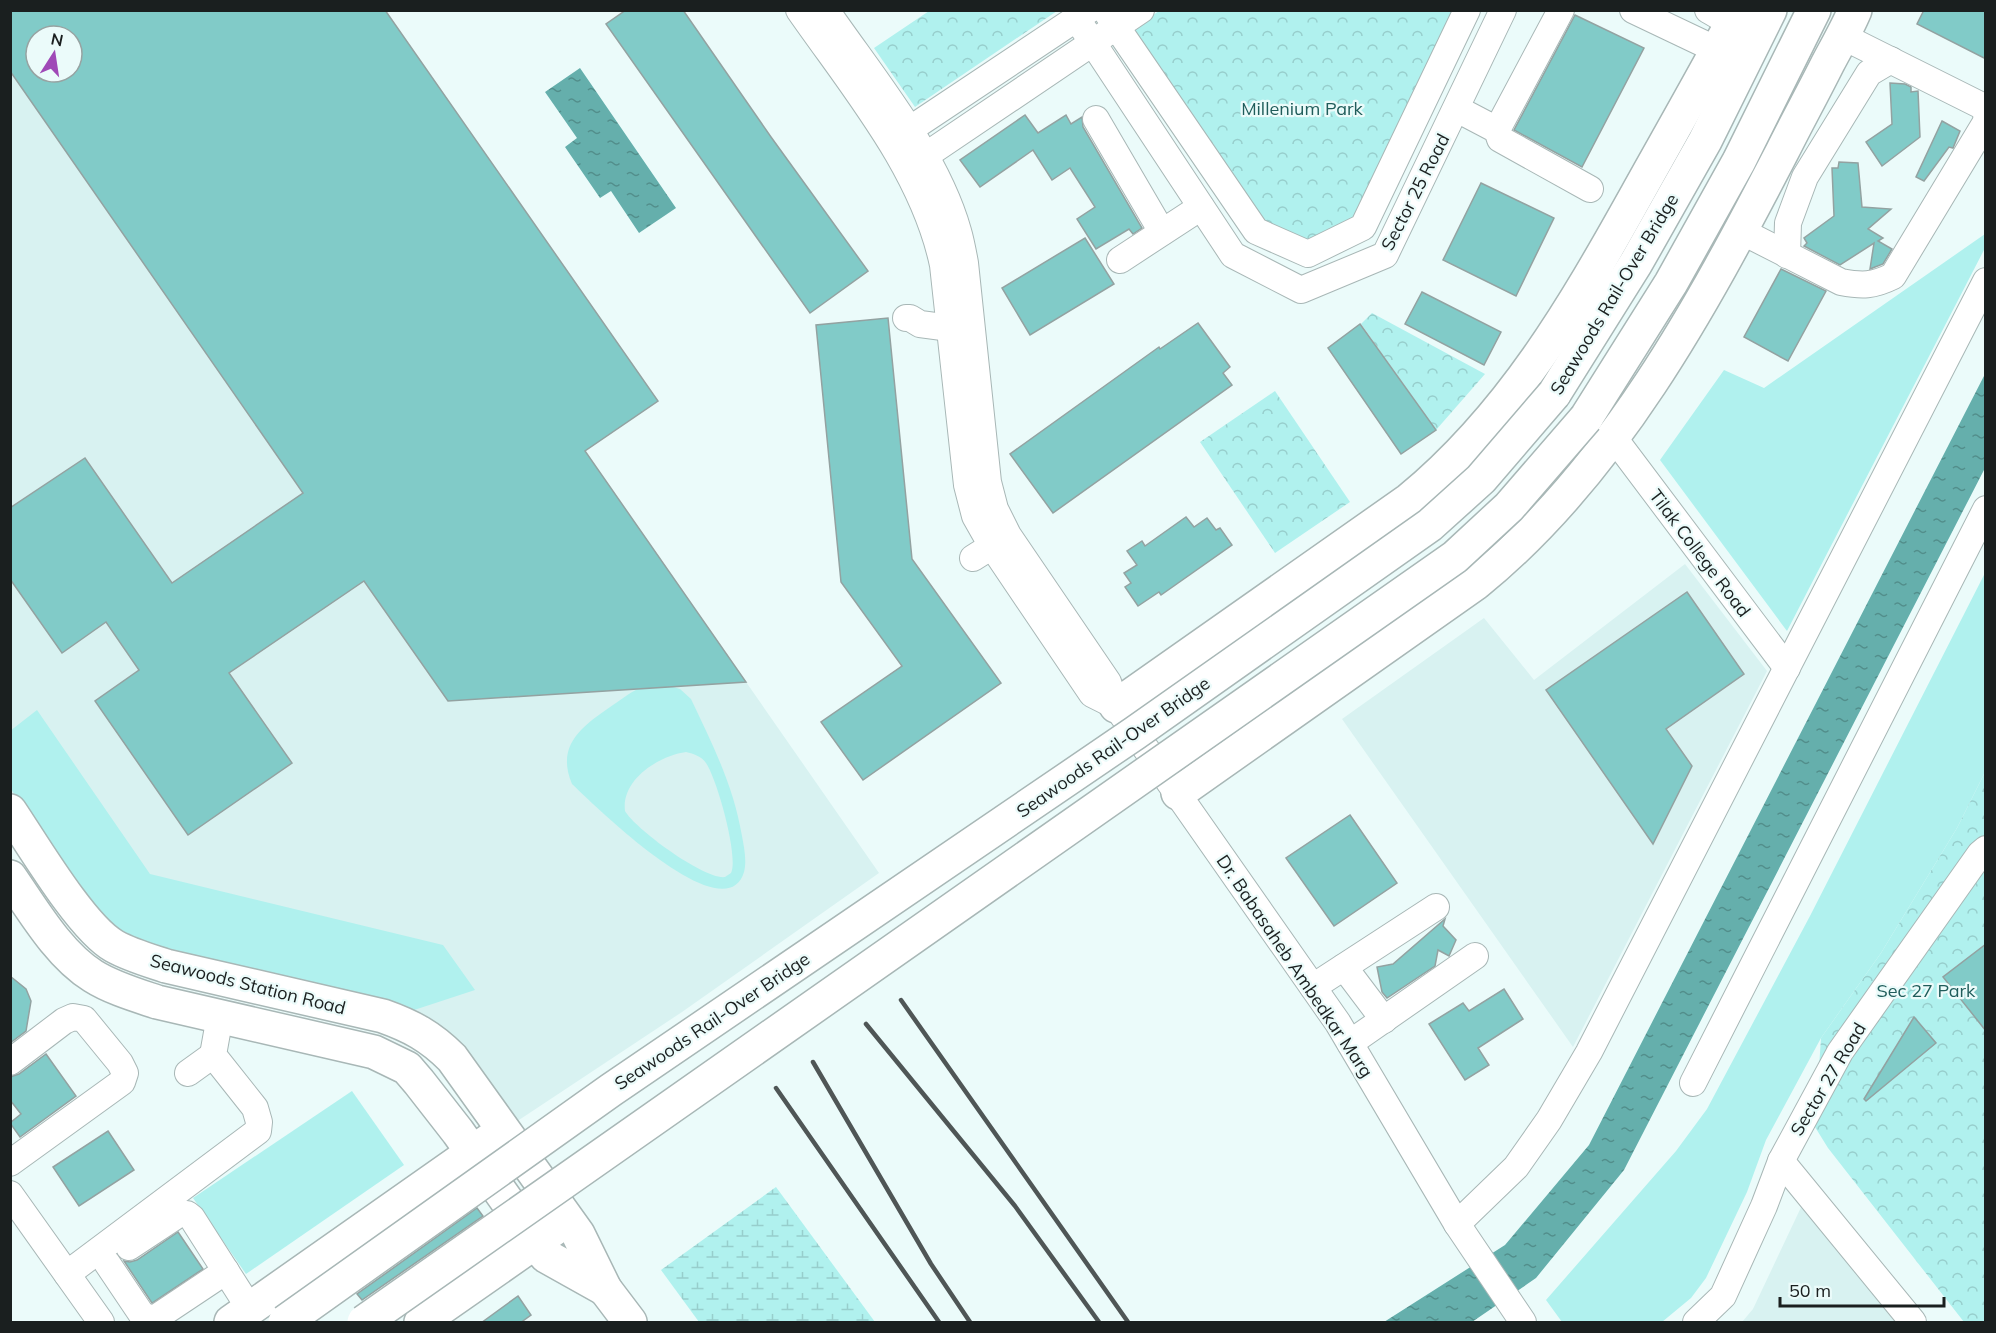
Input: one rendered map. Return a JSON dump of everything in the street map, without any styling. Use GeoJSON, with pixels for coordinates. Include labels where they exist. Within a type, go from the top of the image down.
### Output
{"type":"FeatureCollection","features":[{"type":"Feature","properties":{"kind":"main road","name":"Seawoods Rail-Over Bridge"},"geometry":{"type":"LineString","coordinates":[[285,1323],[611,1090],[1145,727],[1430,525],[1481,479],[1554,394],[1636,263],[1705,141],[1770,10]]}},
{"type":"Feature","properties":{"kind":"main road"},"geometry":{"type":"LineString","coordinates":[[364,1323],[1455,557],[1509,507],[1586,418],[1671,283],[1739,161],[1815,10]]}},
{"type":"Feature","properties":{"kind":"main road"},"geometry":{"type":"LineString","coordinates":[[1178,793],[1476,583],[1496,567],[1551,512],[1614,438],[1671,350],[1739,230],[1848,23]]}},
{"type":"Feature","properties":{"kind":"main road"},"geometry":{"type":"LineString","coordinates":[[1116,706],[1403,504],[1442,471],[1473,439],[1528,375],[1582,292],[1724,24]]}},
{"type":"Feature","properties":{"kind":"main road","name":"Seawoods Station Road"},"geometry":{"type":"LineString","coordinates":[[10,811],[74,904],[91,926],[112,945],[165,966],[383,1016],[434,1040],[452,1058],[578,1234],[605,1288]]}},
{"type":"Feature","properties":{"kind":"main road","name":"Seawoods Station Road"},"geometry":{"type":"LineString","coordinates":[[10,877],[44,926],[66,952],[92,976],[124,991],[146,998],[387,1057],[407,1068],[472,1152],[546,1256],[605,1288]]}},
{"type":"Feature","properties":{"kind":"main road"},"geometry":{"type":"LineString","coordinates":[[241,1316],[504,1130]]}},
{"type":"Feature","properties":{"kind":"main road"},"geometry":{"type":"LineString","coordinates":[[421,1323],[568,1220]]}},
{"type":"Feature","properties":{"kind":"main road"},"geometry":{"type":"LineString","coordinates":[[605,1288],[630,1323]]}},
{"type":"Feature","properties":{"kind":"street","name":"Dr. Babasaheb Ambedkar Marg"},"geometry":{"type":"LineString","coordinates":[[799,10],[900,156],[937,236],[944,265],[967,484],[983,552],[1092,694],[1116,706]]}},
{"type":"Feature","properties":{"kind":"street","name":"Dr. Babasaheb Ambedkar Marg"},"geometry":{"type":"LineString","coordinates":[[826,10],[925,156],[958,231],[965,263],[988,482],[995,509],[1008,535],[1108,682],[1116,706],[1350,1043],[1460,1228],[1522,1322]]}},
{"type":"Feature","properties":{"kind":"street"},"geometry":{"type":"LineString","coordinates":[[909,130],[900,156],[925,156],[1092,44],[1111,19],[1141,10]]}},
{"type":"Feature","properties":{"kind":"street","name":"Sector 25 Road"},"geometry":{"type":"LineString","coordinates":[[1111,19],[1256,231],[1308,254],[1363,227],[1467,10]]}},
{"type":"Feature","properties":{"kind":"street","name":"Sector 25 Road"},"geometry":{"type":"LineString","coordinates":[[909,130],[1083,15],[1092,44],[1233,255],[1301,290],[1385,255],[1457,110],[1503,10]]}},
{"type":"Feature","properties":{"kind":"street"},"geometry":{"type":"LineString","coordinates":[[1497,130],[1561,10]]}},
{"type":"Feature","properties":{"kind":"street"},"geometry":{"type":"LineString","coordinates":[[1633,10],[1724,24]]}},
{"type":"Feature","properties":{"kind":"street"},"geometry":{"type":"LineString","coordinates":[[1848,23],[1892,60],[1984,107],[1986,114]]}},
{"type":"Feature","properties":{"kind":"street"},"geometry":{"type":"LineString","coordinates":[[1787,255],[1788,223],[1805,177],[1869,73],[1892,60]]}},
{"type":"Feature","properties":{"kind":"street"},"geometry":{"type":"LineString","coordinates":[[1457,110],[1497,130],[1500,139],[1590,189]]}},
{"type":"Feature","properties":{"kind":"street"},"geometry":{"type":"LineString","coordinates":[[1096,118],[1162,232]]}},
{"type":"Feature","properties":{"kind":"street"},"geometry":{"type":"LineString","coordinates":[[1739,230],[1841,282],[1860,285],[1878,284],[1893,276],[1986,122]]}},
{"type":"Feature","properties":{"kind":"street"},"geometry":{"type":"LineString","coordinates":[[1120,260],[1201,207]]}},
{"type":"Feature","properties":{"kind":"street"},"geometry":{"type":"LineString","coordinates":[[1338,239],[1353,268]]}},
{"type":"Feature","properties":{"kind":"street"},"geometry":{"type":"LineString","coordinates":[[1460,1228],[1516,1167],[1549,1120],[1589,1052],[1986,281]]}},
{"type":"Feature","properties":{"kind":"street"},"geometry":{"type":"LineString","coordinates":[[908,318],[920,324],[948,318]]}},
{"type":"Feature","properties":{"kind":"street","name":"Tilak College Road"},"geometry":{"type":"LineString","coordinates":[[1614,438],[1787,668]]}},
{"type":"Feature","properties":{"kind":"street"},"geometry":{"type":"LineString","coordinates":[[1692,1083],[1986,509]]}},
{"type":"Feature","properties":{"kind":"street","name":"Sector 27 Road"},"geometry":{"type":"LineString","coordinates":[[1696,1323],[1723,1296],[1764,1206],[1781,1161],[1840,1052],[1984,854]]}},
{"type":"Feature","properties":{"kind":"street"},"geometry":{"type":"LineString","coordinates":[[1313,987],[1436,907]]}},
{"type":"Feature","properties":{"kind":"street"},"geometry":{"type":"LineString","coordinates":[[1350,1043],[1475,956]]}},
{"type":"Feature","properties":{"kind":"street"},"geometry":{"type":"LineString","coordinates":[[1344,967],[1384,1020]]}},
{"type":"Feature","properties":{"kind":"street"},"geometry":{"type":"LineString","coordinates":[[188,1072],[213,1055],[220,1016]]}},
{"type":"Feature","properties":{"kind":"street"},"geometry":{"type":"LineString","coordinates":[[10,1062],[64,1021],[73,1017],[84,1019],[120,1063],[125,1073],[122,1082],[15,1150]]}},
{"type":"Feature","properties":{"kind":"street"},"geometry":{"type":"LineString","coordinates":[[70,1279],[258,1131],[260,1122],[255,1108],[213,1055]]}},
{"type":"Feature","properties":{"kind":"street"},"geometry":{"type":"LineString","coordinates":[[1781,1161],[1913,1323]]}},
{"type":"Feature","properties":{"kind":"street"},"geometry":{"type":"LineString","coordinates":[[10,1194],[18,1220],[70,1279],[101,1323]]}},
{"type":"Feature","properties":{"kind":"street"},"geometry":{"type":"LineString","coordinates":[[70,1279],[107,1263],[179,1214],[187,1214],[192,1218],[226,1271],[241,1316]]}},
{"type":"Feature","properties":{"kind":"street"},"geometry":{"type":"LineString","coordinates":[[107,1263],[142,1315],[150,1318],[157,1317],[226,1271]]}},
{"type":"Feature","properties":{"kind":"shaded area"},"geometry":{"type":"Polygon","coordinates":[[[10,11],[279,11],[879,873],[682,1012],[504,1130],[452,1057],[11,811],[10,11]]]}},
{"type":"Feature","properties":{"kind":"shaded area"},"geometry":{"type":"Polygon","coordinates":[[[1685,564],[1767,671],[1573,1047],[1342,719],[1484,618],[1534,680],[1685,564]]]}},
{"type":"Feature","properties":{"kind":"shaded area"},"geometry":{"type":"Polygon","coordinates":[[[1804,1201],[1902,1322],[1742,1322],[1753,1309],[1804,1201]]]}},
{"type":"Feature","properties":{"kind":"green space"},"geometry":{"type":"Polygon","coordinates":[[[929,11],[1057,11],[915,107],[874,48],[929,11]]]}},
{"type":"Feature","properties":{"kind":"green space","name":"Millenium Park"},"geometry":{"type":"Polygon","coordinates":[[[1159,11],[1456,11],[1356,219],[1310,242],[1261,220],[1131,30],[1159,11]]]}},
{"type":"Feature","properties":{"kind":"green space"},"geometry":{"type":"Polygon","coordinates":[[[1985,234],[1985,248],[1787,631],[1660,460],[1724,370],[1764,388],[1985,234]]]}},
{"type":"Feature","properties":{"kind":"green space"},"geometry":{"type":"Polygon","coordinates":[[[1372,313],[1485,374],[1436,430],[1361,324],[1372,313]]]}},
{"type":"Feature","properties":{"kind":"green space"},"geometry":{"type":"Polygon","coordinates":[[[1275,391],[1350,502],[1275,553],[1200,442],[1275,391]]]}},
{"type":"Feature","properties":{"kind":"green space"},"geometry":{"type":"Polygon","coordinates":[[[1985,573],[1985,772],[1957,828],[1881,953],[1821,1038],[1766,1140],[1747,1192],[1706,1278],[1691,1298],[1662,1322],[1562,1322],[1546,1300],[1676,1151],[1707,1109],[1810,916],[1985,573]]]}},
{"type":"Feature","properties":{"kind":"green space"},"geometry":{"type":"Polygon","coordinates":[[[670,686],[680,689],[691,699],[733,799],[742,836],[745,863],[744,872],[732,887],[712,887],[686,877],[630,836],[572,784],[567,758],[575,737],[583,728],[602,712],[642,687],[670,686]],[[686,752],[675,754],[653,764],[644,771],[629,789],[625,800],[625,811],[642,829],[671,852],[702,870],[715,876],[725,877],[731,873],[733,864],[730,835],[721,801],[706,763],[700,757],[686,752]]]}},
{"type":"Feature","properties":{"kind":"green space"},"geometry":{"type":"Polygon","coordinates":[[[37,710],[150,874],[443,945],[475,990],[408,1012],[157,950],[119,934],[85,897],[11,789],[10,731],[37,710]]]}},
{"type":"Feature","properties":{"kind":"green space","name":"Sec 27 Park"},"geometry":{"type":"Polygon","coordinates":[[[1985,772],[1985,1322],[1964,1322],[1828,1148],[1815,1127],[1821,1038],[1881,953],[1957,828],[1985,772]]]}},
{"type":"Feature","properties":{"kind":"green space"},"geometry":{"type":"Polygon","coordinates":[[[352,1091],[404,1165],[246,1274],[193,1198],[352,1091]]]}},
{"type":"Feature","properties":{"kind":"green space"},"geometry":{"type":"Polygon","coordinates":[[[776,1187],[875,1322],[699,1322],[661,1270],[776,1187]]]}},
{"type":"Feature","properties":{"kind":"water"},"geometry":{"type":"Polygon","coordinates":[[[580,68],[676,208],[639,233],[611,191],[600,198],[565,147],[577,138],[545,92],[580,68]]]}},
{"type":"Feature","properties":{"kind":"water"},"geometry":{"type":"Polygon","coordinates":[[[1985,374],[1985,468],[1624,1170],[1536,1278],[1472,1322],[1384,1322],[1505,1245],[1589,1145],[1985,374]]]}},
{"type":"Feature","properties":{"kind":"building"},"geometry":{"type":"Polygon","coordinates":[[[10,10],[385,10],[658,401],[585,451],[746,682],[448,701],[364,581],[229,673],[292,763],[188,835],[95,701],[139,670],[106,622],[62,653],[10,579],[10,508],[85,458],[172,583],[303,493],[10,71],[10,10]]]}},
{"type":"Feature","properties":{"kind":"building"},"geometry":{"type":"Polygon","coordinates":[[[626,10],[683,10],[868,271],[810,313],[606,24],[626,10]]]}},
{"type":"Feature","properties":{"kind":"building"},"geometry":{"type":"Polygon","coordinates":[[[1924,10],[1986,10],[1986,59],[1917,24],[1924,10]]]}},
{"type":"Feature","properties":{"kind":"building"},"geometry":{"type":"Polygon","coordinates":[[[1575,15],[1644,48],[1582,167],[1514,130],[1575,15]]]}},
{"type":"Feature","properties":{"kind":"building"},"geometry":{"type":"Polygon","coordinates":[[[1890,83],[1905,84],[1911,87],[1911,92],[1918,91],[1920,137],[1882,166],[1866,142],[1892,124],[1890,83]]]}},
{"type":"Feature","properties":{"kind":"building"},"geometry":{"type":"Polygon","coordinates":[[[1025,115],[1038,133],[1066,115],[1071,124],[1082,117],[1083,127],[1142,228],[1133,234],[1129,229],[1096,249],[1077,219],[1095,207],[1070,168],[1052,180],[1033,150],[980,187],[960,160],[1025,115]]]}},
{"type":"Feature","properties":{"kind":"building"},"geometry":{"type":"Polygon","coordinates":[[[1942,121],[1960,131],[1953,148],[1949,147],[1924,181],[1916,177],[1942,121]]]}},
{"type":"Feature","properties":{"kind":"building"},"geometry":{"type":"Polygon","coordinates":[[[1839,162],[1858,163],[1862,207],[1891,209],[1868,229],[1883,238],[1878,241],[1892,249],[1883,264],[1870,269],[1874,243],[1840,265],[1804,246],[1807,243],[1804,238],[1834,216],[1832,168],[1838,168],[1839,162]]]}},
{"type":"Feature","properties":{"kind":"building"},"geometry":{"type":"Polygon","coordinates":[[[1481,183],[1554,218],[1516,296],[1443,260],[1481,183]]]}},
{"type":"Feature","properties":{"kind":"building"},"geometry":{"type":"Polygon","coordinates":[[[1085,238],[1114,284],[1030,335],[1002,288],[1085,238]]]}},
{"type":"Feature","properties":{"kind":"building"},"geometry":{"type":"Polygon","coordinates":[[[1781,269],[1826,291],[1788,361],[1744,337],[1781,269]]]}},
{"type":"Feature","properties":{"kind":"building"},"geometry":{"type":"Polygon","coordinates":[[[1422,292],[1501,332],[1484,365],[1405,324],[1422,292]]]}},
{"type":"Feature","properties":{"kind":"building"},"geometry":{"type":"Polygon","coordinates":[[[888,318],[912,559],[1001,683],[863,780],[821,722],[902,666],[841,582],[816,325],[888,318]]]}},
{"type":"Feature","properties":{"kind":"building"},"geometry":{"type":"Polygon","coordinates":[[[1198,323],[1230,367],[1223,373],[1232,385],[1053,513],[1010,454],[1159,347],[1160,349],[1198,323]]]}},
{"type":"Feature","properties":{"kind":"building"},"geometry":{"type":"Polygon","coordinates":[[[1360,324],[1436,430],[1401,454],[1328,348],[1360,324]]]}},
{"type":"Feature","properties":{"kind":"building"},"geometry":{"type":"Polygon","coordinates":[[[1186,517],[1194,527],[1207,518],[1216,530],[1220,528],[1232,545],[1161,595],[1159,592],[1138,606],[1125,587],[1131,583],[1124,573],[1137,565],[1127,551],[1142,541],[1145,546],[1186,517]]]}},
{"type":"Feature","properties":{"kind":"building"},"geometry":{"type":"Polygon","coordinates":[[[1687,592],[1744,674],[1666,729],[1692,766],[1653,844],[1546,690],[1687,592]]]}},
{"type":"Feature","properties":{"kind":"building"},"geometry":{"type":"Polygon","coordinates":[[[1350,815],[1397,883],[1334,926],[1286,858],[1350,815]]]}},
{"type":"Feature","properties":{"kind":"building"},"geometry":{"type":"Polygon","coordinates":[[[1445,919],[1443,926],[1456,940],[1449,956],[1438,950],[1435,966],[1387,998],[1382,992],[1377,967],[1393,964],[1445,919]]]}},
{"type":"Feature","properties":{"kind":"building"},"geometry":{"type":"Polygon","coordinates":[[[1986,944],[1986,1031],[1943,977],[1986,944]]]}},
{"type":"Feature","properties":{"kind":"building"},"geometry":{"type":"Polygon","coordinates":[[[10,976],[26,989],[31,1001],[26,1031],[10,1043],[10,976]]]}},
{"type":"Feature","properties":{"kind":"building"},"geometry":{"type":"Polygon","coordinates":[[[1504,989],[1523,1019],[1478,1048],[1489,1065],[1465,1080],[1429,1024],[1463,1003],[1469,1011],[1504,989]]]}},
{"type":"Feature","properties":{"kind":"building"},"geometry":{"type":"Polygon","coordinates":[[[1914,1017],[1936,1043],[1866,1101],[1864,1099],[1914,1017]]]}},
{"type":"Feature","properties":{"kind":"building"},"geometry":{"type":"Polygon","coordinates":[[[46,1054],[76,1096],[20,1137],[10,1123],[21,1114],[10,1100],[10,1077],[19,1074],[46,1054]]]}},
{"type":"Feature","properties":{"kind":"building"},"geometry":{"type":"Polygon","coordinates":[[[108,1131],[134,1170],[79,1206],[53,1167],[108,1131]]]}},
{"type":"Feature","properties":{"kind":"building"},"geometry":{"type":"Polygon","coordinates":[[[477,1208],[483,1216],[362,1300],[357,1294],[477,1208]]]}},
{"type":"Feature","properties":{"kind":"building"},"geometry":{"type":"Polygon","coordinates":[[[178,1232],[203,1269],[152,1303],[124,1261],[137,1260],[178,1232]]]}},
{"type":"Feature","properties":{"kind":"building"},"geometry":{"type":"Polygon","coordinates":[[[518,1296],[531,1315],[520,1323],[481,1323],[518,1296]]]}},
{"type":"Feature","properties":{"kind":"railway"},"geometry":{"type":"LineString","coordinates":[[901,1000],[1128,1322]]}},
{"type":"Feature","properties":{"kind":"railway"},"geometry":{"type":"LineString","coordinates":[[866,1024],[1015,1206],[1099,1322]]}},
{"type":"Feature","properties":{"kind":"railway"},"geometry":{"type":"LineString","coordinates":[[813,1062],[931,1264],[970,1322]]}},
{"type":"Feature","properties":{"kind":"railway"},"geometry":{"type":"LineString","coordinates":[[776,1088],[939,1322]]}}]}
